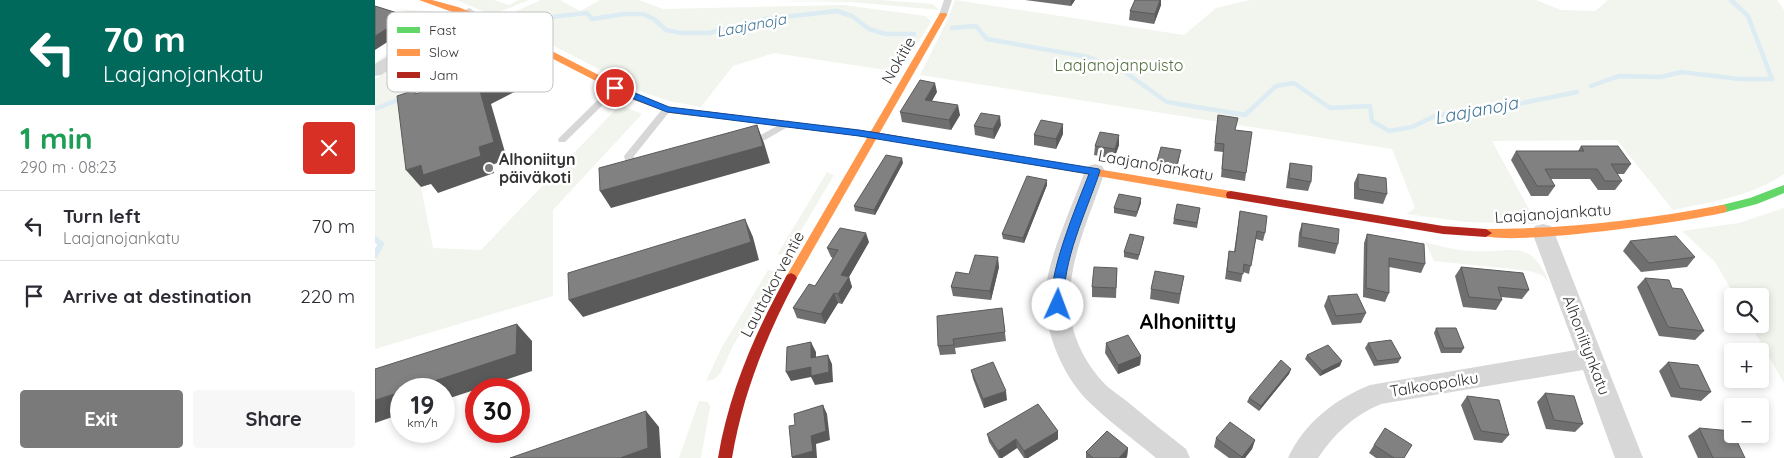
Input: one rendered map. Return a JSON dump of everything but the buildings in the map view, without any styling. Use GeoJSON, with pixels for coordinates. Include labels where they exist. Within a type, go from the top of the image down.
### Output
{"type":"FeatureCollection","features":[{"type":"Feature","properties":{"kind":"street","name":"Laajanojankatu"},"geometry":{"type":"LineString","coordinates":[[423,0],[462,12]]}},
{"type":"Feature","properties":{"kind":"street","name":"Nokitie"},"geometry":{"type":"LineString","coordinates":[[874,135],[943,15]]}},
{"type":"Feature","properties":{"kind":"street","name":"Laajanojankatu"},"geometry":{"type":"LineString","coordinates":[[553,56],[615,88],[667,109],[874,135],[1435,229],[1473,233],[1543,232],[1615,226],[1729,209],[1784,188]]}},
{"type":"Feature","properties":{"kind":"street"},"geometry":{"type":"LineString","coordinates":[[375,71],[387,64]]}},
{"type":"Feature","properties":{"kind":"street","name":"Lauttakorventie"},"geometry":{"type":"LineString","coordinates":[[725,458],[737,392],[767,325],[874,135]]}},
{"type":"Feature","properties":{"kind":"street"},"geometry":{"type":"LineString","coordinates":[[1095,171],[1064,259],[1057,287],[1059,323],[1070,355],[1094,390],[1175,458]]}},
{"type":"Feature","properties":{"kind":"street","name":"Alhoniitynkatu"},"geometry":{"type":"LineString","coordinates":[[1543,232],[1629,458]]}},
{"type":"Feature","properties":{"kind":"street","name":"Talkoopolku"},"geometry":{"type":"LineString","coordinates":[[1302,458],[1321,430],[1339,413],[1357,401],[1379,393],[1592,358]]}},
{"type":"Feature","properties":{"kind":"lane","name":"Nokitie"},"geometry":{"type":"LineString","coordinates":[[943,15],[948,0]]}},
{"type":"Feature","properties":{"kind":"lane"},"geometry":{"type":"LineString","coordinates":[[562,140],[615,88]]}},
{"type":"Feature","properties":{"kind":"lane"},"geometry":{"type":"LineString","coordinates":[[642,170],[632,173],[629,156],[667,109]]}},
{"type":"Feature","properties":{"kind":"lane"},"geometry":{"type":"LineString","coordinates":[[743,143],[761,138],[788,123]]}},
{"type":"Feature","properties":{"kind":"green space"},"geometry":{"type":"Polygon","coordinates":[[[456,0],[494,0],[509,5],[518,0],[529,0],[499,12],[485,12],[456,0]]]}},
{"type":"Feature","properties":{"kind":"green space"},"geometry":{"type":"Polygon","coordinates":[[[541,0],[560,0],[580,11],[600,0],[639,0],[663,9],[843,5],[926,16],[931,22],[899,72],[774,53],[733,66],[701,107],[669,101],[645,93],[553,45],[553,12],[514,12],[541,0]]]}},
{"type":"Feature","properties":{"kind":"green space"},"geometry":{"type":"Polygon","coordinates":[[[880,0],[933,4],[939,10],[851,2],[768,1],[880,0]]]}},
{"type":"Feature","properties":{"kind":"green space","name":"Laajanojanpuisto"},"geometry":{"type":"Polygon","coordinates":[[[955,0],[1184,35],[1216,8],[1250,0],[1536,0],[1561,10],[1595,11],[1608,0],[1777,0],[1784,10],[1784,174],[1772,182],[1745,193],[1673,210],[1617,140],[1492,141],[1537,224],[1466,222],[1406,214],[1414,209],[1414,205],[1392,149],[920,75],[948,19],[955,0]]]}},
{"type":"Feature","properties":{"kind":"green space"},"geometry":{"type":"Polygon","coordinates":[[[393,9],[433,12],[410,12],[393,9]]]}},
{"type":"Feature","properties":{"kind":"green space"},"geometry":{"type":"Polygon","coordinates":[[[387,54],[387,59],[375,67],[375,62],[387,54]]]}},
{"type":"Feature","properties":{"kind":"green space"},"geometry":{"type":"Polygon","coordinates":[[[387,71],[387,92],[443,92],[411,113],[421,187],[433,248],[481,250],[620,105],[642,114],[553,210],[553,296],[375,349],[375,255],[381,245],[375,239],[375,79],[387,71]]]}},
{"type":"Feature","properties":{"kind":"green space"},"geometry":{"type":"Polygon","coordinates":[[[827,172],[834,175],[788,253],[777,255],[827,172]]]}},
{"type":"Feature","properties":{"kind":"green space"},"geometry":{"type":"Polygon","coordinates":[[[1784,208],[1784,383],[1769,357],[1769,343],[1761,343],[1755,333],[1769,333],[1769,288],[1730,288],[1715,262],[1682,231],[1739,223],[1784,208]]]}},
{"type":"Feature","properties":{"kind":"green space"},"geometry":{"type":"Polygon","coordinates":[[[1418,240],[1464,250],[1518,250],[1527,253],[1535,259],[1542,268],[1549,283],[1542,275],[1530,271],[1434,261],[1426,244],[1418,240]]]}},
{"type":"Feature","properties":{"kind":"green space"},"geometry":{"type":"Polygon","coordinates":[[[768,270],[775,271],[775,276],[733,346],[721,372],[715,379],[706,381],[722,347],[768,270]]]}},
{"type":"Feature","properties":{"kind":"green space"},"geometry":{"type":"Polygon","coordinates":[[[699,401],[708,402],[710,407],[701,458],[679,458],[699,401]]]}},
{"type":"Feature","properties":{"kind":"waterway","name":"Laajanoja"},"geometry":{"type":"LineString","coordinates":[[1591,86],[1619,76],[1661,77],[1681,72],[1739,79],[1772,79],[1748,16],[1731,0]]}},
{"type":"Feature","properties":{"kind":"waterway","name":"Laajanoja"},"geometry":{"type":"LineString","coordinates":[[553,17],[587,13],[592,19],[624,14],[643,14],[654,19],[666,30],[681,33],[709,33],[766,19],[837,11],[852,16],[869,29],[886,34],[914,34]]}},
{"type":"Feature","properties":{"kind":"waterway","name":"Laajanoja"},"geometry":{"type":"LineString","coordinates":[[952,28],[976,26],[987,39],[1088,57],[1125,72],[1167,102],[1245,115],[1276,86],[1294,83],[1330,108],[1370,106],[1372,121],[1389,131],[1412,127],[1435,116],[1507,106],[1577,92]]}},
{"type":"Feature","properties":{"kind":"waterway","name":"Laajanoja"},"geometry":{"type":"LineString","coordinates":[[412,94],[417,92]]}},
{"type":"Feature","properties":{"kind":"waterway","name":"Laajanoja"},"geometry":{"type":"LineString","coordinates":[[375,109],[403,98]]}},
{"type":"Feature","properties":{"kind":"waterway","name":"Laajanoja"},"geometry":{"type":"LineString","coordinates":[[375,239],[381,244],[375,255]]}},
{"type":"Feature","properties":{"kind":"traffic: fast"},"geometry":{"type":"LineString","coordinates":[[1722,209],[1753,201],[1784,189]]}},
{"type":"Feature","properties":{"kind":"traffic: slow"},"geometry":{"type":"LineString","coordinates":[[423,0],[463,12]]}},
{"type":"Feature","properties":{"kind":"traffic: slow"},"geometry":{"type":"LineString","coordinates":[[791,278],[943,15]]}},
{"type":"Feature","properties":{"kind":"traffic: slow"},"geometry":{"type":"LineString","coordinates":[[553,55],[635,97],[666,109],[704,114]]}},
{"type":"Feature","properties":{"kind":"traffic: slow"},"geometry":{"type":"LineString","coordinates":[[950,148],[1231,195]]}},
{"type":"Feature","properties":{"kind":"traffic: slow"},"geometry":{"type":"LineString","coordinates":[[1486,233],[1545,232],[1605,227],[1722,209]]}},
{"type":"Feature","properties":{"kind":"traffic: jam"},"geometry":{"type":"LineString","coordinates":[[704,114],[874,135],[950,148]]}},
{"type":"Feature","properties":{"kind":"traffic: jam"},"geometry":{"type":"LineString","coordinates":[[1231,195],[1443,230],[1486,233]]}},
{"type":"Feature","properties":{"kind":"traffic: jam"},"geometry":{"type":"LineString","coordinates":[[725,458],[735,410],[749,365],[768,321],[791,278]]}},
{"type":"Feature","properties":{"kind":"place","name":"Alhoniityn päiväkoti"},"geometry":{"type":"Point","coordinates":[489,168]}},
{"type":"Feature","properties":{"kind":"district","name":"Alhoniitty"},"geometry":{"type":"Point","coordinates":[1188,321]}},
{"type":"Feature","properties":{"kind":"route"},"geometry":{"type":"LineString","coordinates":[[615,88],[667,109],[859,133],[1095,171],[1064,259],[1057,287],[1058,305]]}}]}
